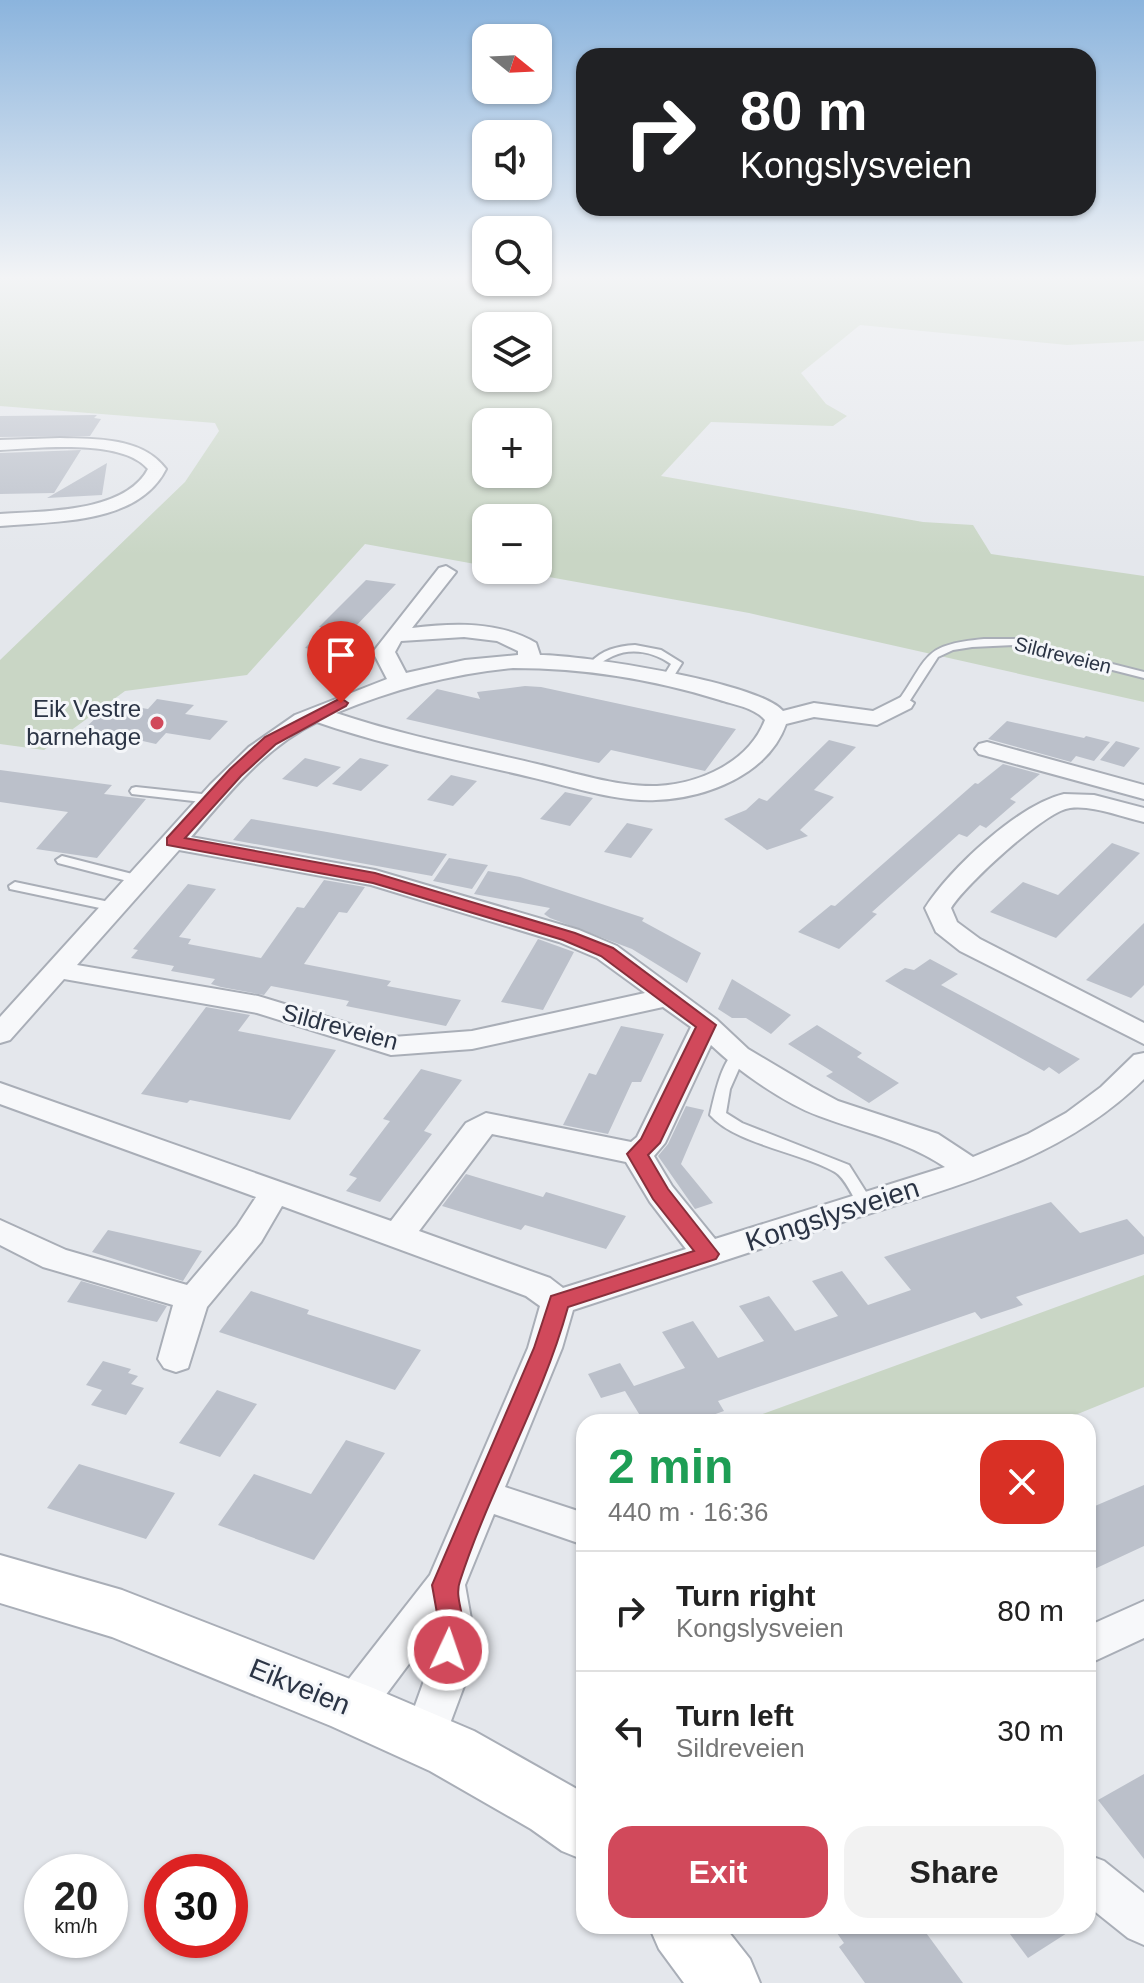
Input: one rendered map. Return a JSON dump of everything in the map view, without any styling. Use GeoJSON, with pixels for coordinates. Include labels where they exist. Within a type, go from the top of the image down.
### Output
{"type":"FeatureCollection","features":[{"type":"Feature","properties":{"kind":"main road","name":"Eikveien"},"geometry":{"type":"LineString","coordinates":[[0,1579],[122,1615],[352,1707],[424,1739],[553,1808],[576,1824]]}},
{"type":"Feature","properties":{"kind":"main road"},"geometry":{"type":"LineString","coordinates":[[688,1934],[726,1983]]}},
{"type":"Feature","properties":{"kind":"street"},"geometry":{"type":"LineString","coordinates":[[0,432],[91,433],[101,439],[98,445]]}},
{"type":"Feature","properties":{"kind":"street"},"geometry":{"type":"LineString","coordinates":[[0,445],[98,445],[130,449],[147,457],[157,469],[151,483],[132,497],[93,510],[0,520]]}},
{"type":"Feature","properties":{"kind":"street"},"geometry":{"type":"LineString","coordinates":[[401,681],[392,672],[384,652],[446,572]]}},
{"type":"Feature","properties":{"kind":"street"},"geometry":{"type":"LineString","coordinates":[[394,636],[431,631],[517,639],[528,648],[530,660]]}},
{"type":"Feature","properties":{"kind":"street"},"geometry":{"type":"LineString","coordinates":[[0,1034],[211,799],[270,741],[316,714],[401,681],[472,665],[530,660],[595,663],[668,677],[758,705],[772,712],[776,720],[769,739],[731,770],[694,789],[656,793],[610,788],[554,775],[369,732],[316,714]]}},
{"type":"Feature","properties":{"kind":"street","name":"Sildreveien"},"geometry":{"type":"LineString","coordinates":[[776,720],[814,710],[877,718],[903,703]]}},
{"type":"Feature","properties":{"kind":"street"},"geometry":{"type":"LineString","coordinates":[[987,749],[1144,792]]}},
{"type":"Feature","properties":{"kind":"street"},"geometry":{"type":"LineString","coordinates":[[1144,815],[1090,802],[1063,801],[1053,805],[1030,820],[955,886],[938,908],[945,926],[970,945],[1144,1035]]}},
{"type":"Feature","properties":{"kind":"street"},"geometry":{"type":"LineString","coordinates":[[173,841],[375,878],[526,923],[607,952],[706,1025],[738,1055],[827,1108],[927,1141],[969,1169]]}},
{"type":"Feature","properties":{"kind":"street","name":"Sildreveien"},"geometry":{"type":"LineString","coordinates":[[58,970],[258,1005],[391,1046],[472,1040],[668,997]]}},
{"type":"Feature","properties":{"kind":"street"},"geometry":{"type":"LineString","coordinates":[[637,1154],[650,1143],[706,1025]]}},
{"type":"Feature","properties":{"kind":"street","name":"Kongslysveien"},"geometry":{"type":"LineString","coordinates":[[558,1302],[1041,1143],[1087,1115],[1144,1062]]}},
{"type":"Feature","properties":{"kind":"street"},"geometry":{"type":"LineString","coordinates":[[0,1093],[538,1287],[558,1302],[545,1348],[445,1585],[352,1707]]}},
{"type":"Feature","properties":{"kind":"street"},"geometry":{"type":"LineString","coordinates":[[398,1236],[477,1130],[486,1123],[637,1154],[661,1194],[708,1254]]}},
{"type":"Feature","properties":{"kind":"street"},"geometry":{"type":"LineString","coordinates":[[176,1359],[188,1310],[194,1299],[249,1234],[275,1192]]}},
{"type":"Feature","properties":{"kind":"street"},"geometry":{"type":"LineString","coordinates":[[0,1231],[55,1259],[194,1299]]}},
{"type":"Feature","properties":{"kind":"street"},"geometry":{"type":"LineString","coordinates":[[482,1495],[576,1526]]}},
{"type":"Feature","properties":{"kind":"street"},"geometry":{"type":"LineString","coordinates":[[424,1739],[446,1678],[453,1630],[445,1585]]}},
{"type":"Feature","properties":{"kind":"street"},"geometry":{"type":"LineString","coordinates":[[1096,1642],[1144,1618]]}},
{"type":"Feature","properties":{"kind":"street"},"geometry":{"type":"LineString","coordinates":[[1096,1883],[1144,1922]]}},
{"type":"Feature","properties":{"kind":"lane","name":"Sildreveien"},"geometry":{"type":"LineString","coordinates":[[903,703],[934,656],[946,649],[996,641],[1014,642],[1144,675]]}},
{"type":"Feature","properties":{"kind":"lane"},"geometry":{"type":"LineString","coordinates":[[136,791],[211,799]]}},
{"type":"Feature","properties":{"kind":"lane"},"geometry":{"type":"LineString","coordinates":[[62,860],[139,880]]}},
{"type":"Feature","properties":{"kind":"lane"},"geometry":{"type":"LineString","coordinates":[[15,886],[114,907]]}},
{"type":"Feature","properties":{"kind":"lane"},"geometry":{"type":"LineString","coordinates":[[738,1055],[723,1089],[718,1115],[737,1127],[843,1169],[865,1203]]}},
{"type":"Feature","properties":{"kind":"green space"},"geometry":{"type":"Polygon","coordinates":[[[0,371],[472,371],[472,392],[552,392],[552,371],[804,371],[801,373],[826,404],[847,416],[833,426],[711,422],[661,476],[923,522],[973,525],[991,554],[1144,576],[1144,702],[749,613],[552,578],[552,504],[472,504],[472,563],[365,544],[247,675],[125,691],[44,750],[0,744],[0,660],[185,482],[219,431],[215,423],[0,406],[0,371]]]}},
{"type":"Feature","properties":{"kind":"green space"},"geometry":{"type":"Polygon","coordinates":[[[1144,1275],[1144,1387],[1078,1414],[763,1414],[1144,1275]]]}},
{"type":"Feature","properties":{"kind":"building"},"geometry":{"type":"Polygon","coordinates":[[[97,415],[94,418],[101,419],[90,436],[0,437],[0,416],[97,415]]]}},
{"type":"Feature","properties":{"kind":"building"},"geometry":{"type":"Polygon","coordinates":[[[81,450],[54,493],[0,494],[0,453],[81,450]]]}},
{"type":"Feature","properties":{"kind":"building"},"geometry":{"type":"Polygon","coordinates":[[[107,463],[102,495],[47,498],[107,463]]]}},
{"type":"Feature","properties":{"kind":"building"},"geometry":{"type":"Polygon","coordinates":[[[366,580],[396,584],[331,652],[305,648],[324,628],[319,627],[366,580]]]}},
{"type":"Feature","properties":{"kind":"building"},"geometry":{"type":"Polygon","coordinates":[[[525,686],[736,729],[705,771],[611,750],[599,763],[406,719],[437,689],[480,699],[477,692],[525,686]]]}},
{"type":"Feature","properties":{"kind":"building"},"geometry":{"type":"Polygon","coordinates":[[[157,699],[194,705],[185,714],[228,721],[210,740],[166,733],[156,744],[85,728],[112,703],[148,709],[157,699]]]}},
{"type":"Feature","properties":{"kind":"building"},"geometry":{"type":"Polygon","coordinates":[[[1007,721],[1110,742],[1094,761],[1076,756],[1071,762],[988,739],[1007,721]]]}},
{"type":"Feature","properties":{"kind":"building"},"geometry":{"type":"Polygon","coordinates":[[[829,740],[856,747],[814,790],[834,797],[800,830],[808,836],[767,850],[724,819],[746,810],[759,798],[767,801],[829,740]]]}},
{"type":"Feature","properties":{"kind":"building"},"geometry":{"type":"Polygon","coordinates":[[[1116,741],[1140,748],[1124,767],[1100,760],[1116,741]]]}},
{"type":"Feature","properties":{"kind":"building"},"geometry":{"type":"Polygon","coordinates":[[[305,758],[341,767],[317,787],[282,779],[305,758]]]}},
{"type":"Feature","properties":{"kind":"building"},"geometry":{"type":"Polygon","coordinates":[[[360,758],[389,765],[361,791],[332,784],[360,758]]]}},
{"type":"Feature","properties":{"kind":"building"},"geometry":{"type":"Polygon","coordinates":[[[1003,764],[1040,774],[1010,799],[1016,802],[986,828],[980,825],[967,837],[959,834],[872,912],[877,914],[839,949],[798,932],[831,905],[835,906],[975,783],[978,784],[1003,764]]]}},
{"type":"Feature","properties":{"kind":"building"},"geometry":{"type":"Polygon","coordinates":[[[0,770],[112,785],[104,794],[146,799],[97,858],[36,849],[68,812],[0,802],[0,770]]]}},
{"type":"Feature","properties":{"kind":"building"},"geometry":{"type":"Polygon","coordinates":[[[451,775],[477,781],[453,806],[427,800],[451,775]]]}},
{"type":"Feature","properties":{"kind":"building"},"geometry":{"type":"Polygon","coordinates":[[[565,792],[593,798],[570,826],[540,819],[565,792]]]}},
{"type":"Feature","properties":{"kind":"building"},"geometry":{"type":"Polygon","coordinates":[[[251,819],[447,854],[432,876],[233,840],[251,819]]]}},
{"type":"Feature","properties":{"kind":"building"},"geometry":{"type":"Polygon","coordinates":[[[627,823],[653,829],[631,858],[604,852],[627,823]]]}},
{"type":"Feature","properties":{"kind":"building"},"geometry":{"type":"Polygon","coordinates":[[[1112,843],[1140,853],[1056,938],[990,912],[1023,882],[1058,895],[1112,843]]]}},
{"type":"Feature","properties":{"kind":"building"},"geometry":{"type":"Polygon","coordinates":[[[449,858],[488,865],[472,889],[433,881],[449,858]]]}},
{"type":"Feature","properties":{"kind":"building"},"geometry":{"type":"Polygon","coordinates":[[[488,871],[520,877],[644,918],[642,921],[701,953],[687,983],[632,949],[550,918],[544,914],[550,908],[474,894],[488,871]]]}},
{"type":"Feature","properties":{"kind":"building"},"geometry":{"type":"Polygon","coordinates":[[[324,880],[365,887],[347,913],[339,912],[304,964],[391,981],[387,986],[461,1000],[446,1026],[346,1006],[349,1001],[271,986],[264,995],[221,987],[211,984],[215,979],[171,971],[174,966],[131,958],[138,950],[133,949],[188,884],[216,889],[179,937],[191,939],[188,944],[261,958],[297,907],[304,908],[324,880]]]}},
{"type":"Feature","properties":{"kind":"building"},"geometry":{"type":"Polygon","coordinates":[[[1144,923],[1144,985],[1131,998],[1086,980],[1144,923]]]}},
{"type":"Feature","properties":{"kind":"building"},"geometry":{"type":"Polygon","coordinates":[[[538,939],[574,952],[543,1010],[501,1002],[538,939]]]}},
{"type":"Feature","properties":{"kind":"building"},"geometry":{"type":"Polygon","coordinates":[[[930,959],[958,974],[941,985],[1080,1059],[1059,1074],[1049,1067],[1044,1071],[885,981],[905,968],[914,970],[930,959]]]}},
{"type":"Feature","properties":{"kind":"building"},"geometry":{"type":"Polygon","coordinates":[[[732,979],[791,1015],[771,1034],[746,1018],[732,1018],[718,1009],[732,979]]]}},
{"type":"Feature","properties":{"kind":"building"},"geometry":{"type":"Polygon","coordinates":[[[206,1007],[250,1015],[238,1031],[336,1050],[290,1120],[190,1100],[187,1103],[141,1094],[206,1007]]]}},
{"type":"Feature","properties":{"kind":"building"},"geometry":{"type":"Polygon","coordinates":[[[817,1025],[862,1053],[857,1057],[899,1083],[869,1103],[826,1076],[833,1072],[788,1044],[817,1025]]]}},
{"type":"Feature","properties":{"kind":"building"},"geometry":{"type":"Polygon","coordinates":[[[621,1026],[664,1034],[641,1082],[632,1082],[608,1134],[563,1125],[589,1073],[596,1075],[621,1026]]]}},
{"type":"Feature","properties":{"kind":"building"},"geometry":{"type":"Polygon","coordinates":[[[421,1069],[462,1080],[424,1131],[432,1134],[380,1202],[346,1191],[357,1178],[349,1175],[390,1121],[383,1119],[421,1069]]]}},
{"type":"Feature","properties":{"kind":"building"},"geometry":{"type":"Polygon","coordinates":[[[686,1106],[704,1110],[681,1164],[713,1203],[695,1209],[658,1156],[668,1144],[686,1106]]]}},
{"type":"Feature","properties":{"kind":"building"},"geometry":{"type":"Polygon","coordinates":[[[466,1174],[543,1197],[546,1192],[626,1216],[606,1249],[525,1225],[521,1230],[442,1206],[466,1174]]]}},
{"type":"Feature","properties":{"kind":"building"},"geometry":{"type":"Polygon","coordinates":[[[1051,1202],[1080,1233],[1127,1219],[1144,1237],[1144,1254],[1016,1297],[1023,1305],[981,1319],[975,1312],[718,1401],[724,1411],[716,1414],[639,1414],[625,1391],[601,1398],[588,1374],[620,1363],[634,1386],[685,1368],[662,1332],[693,1321],[718,1358],[764,1341],[739,1306],[769,1296],[795,1331],[838,1316],[812,1281],[842,1271],[868,1305],[911,1290],[884,1257],[1051,1202]]]}},
{"type":"Feature","properties":{"kind":"building"},"geometry":{"type":"Polygon","coordinates":[[[108,1230],[202,1251],[183,1281],[92,1252],[108,1230]]]}},
{"type":"Feature","properties":{"kind":"building"},"geometry":{"type":"Polygon","coordinates":[[[81,1281],[167,1306],[157,1322],[67,1302],[81,1281]]]}},
{"type":"Feature","properties":{"kind":"building"},"geometry":{"type":"Polygon","coordinates":[[[251,1291],[309,1310],[307,1314],[421,1350],[395,1390],[219,1332],[251,1291]]]}},
{"type":"Feature","properties":{"kind":"building"},"geometry":{"type":"Polygon","coordinates":[[[103,1361],[131,1369],[128,1373],[138,1376],[131,1384],[144,1388],[126,1415],[91,1405],[102,1390],[86,1385],[103,1361]]]}},
{"type":"Feature","properties":{"kind":"building"},"geometry":{"type":"Polygon","coordinates":[[[217,1390],[257,1404],[220,1457],[179,1443],[217,1390]]]}},
{"type":"Feature","properties":{"kind":"building"},"geometry":{"type":"Polygon","coordinates":[[[346,1440],[385,1453],[314,1560],[218,1525],[254,1474],[311,1494],[346,1440]]]}},
{"type":"Feature","properties":{"kind":"building"},"geometry":{"type":"Polygon","coordinates":[[[79,1464],[175,1493],[146,1539],[47,1508],[79,1464]]]}},
{"type":"Feature","properties":{"kind":"building"},"geometry":{"type":"Polygon","coordinates":[[[1144,1485],[1144,1546],[1096,1568],[1096,1506],[1144,1485]]]}},
{"type":"Feature","properties":{"kind":"building"},"geometry":{"type":"Polygon","coordinates":[[[1144,1774],[1144,1859],[1098,1800],[1144,1774]]]}},
{"type":"Feature","properties":{"kind":"building"},"geometry":{"type":"Polygon","coordinates":[[[838,1934],[927,1934],[963,1983],[865,1983],[839,1947],[844,1943],[838,1934]]]}},
{"type":"Feature","properties":{"kind":"building"},"geometry":{"type":"Polygon","coordinates":[[[1010,1934],[1066,1934],[1028,1958],[1010,1934]]]}},
{"type":"Feature","properties":{"kind":"place","name":"Eik Vestre barnehage"},"geometry":{"type":"Point","coordinates":[157,723]}},
{"type":"Feature","properties":{"kind":"route"},"geometry":{"type":"LineString","coordinates":[[341,703],[285,730],[270,741],[235,773],[173,841],[375,878],[569,936],[607,952],[706,1025],[650,1143],[637,1154],[661,1194],[708,1254],[558,1302],[545,1348],[445,1585],[453,1630],[448,1650]]}}]}
